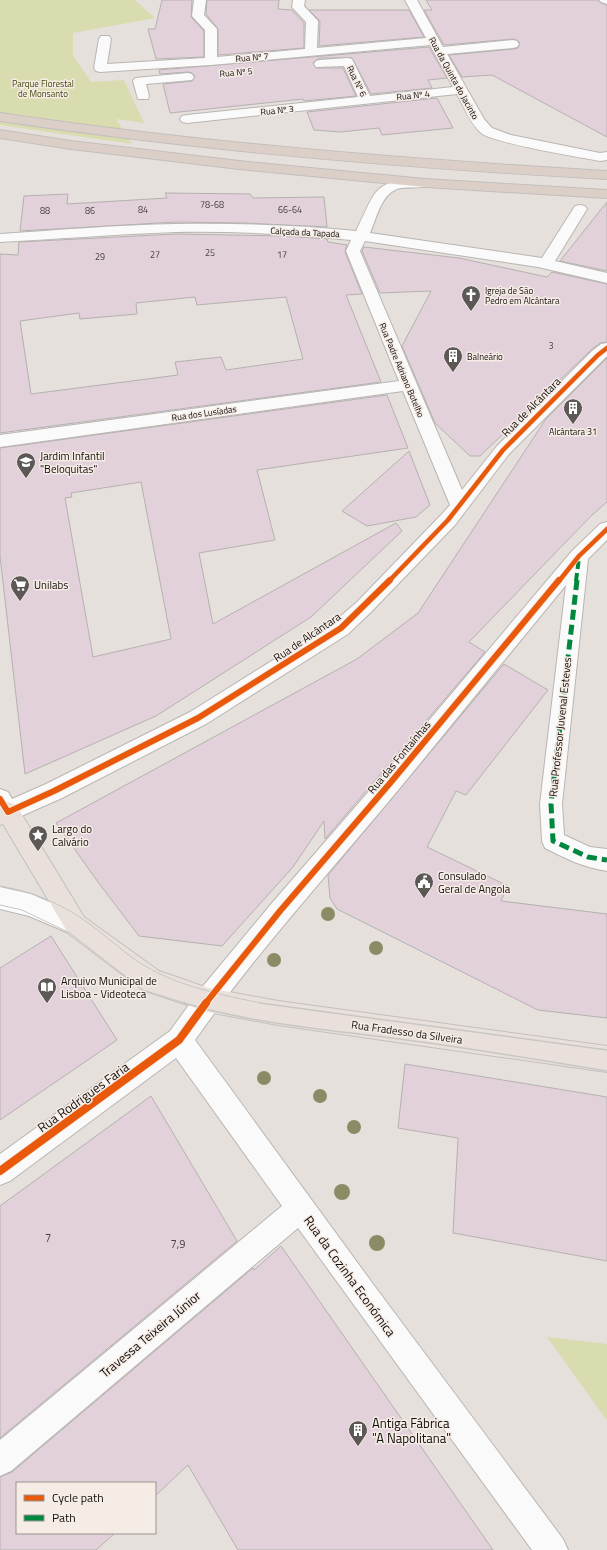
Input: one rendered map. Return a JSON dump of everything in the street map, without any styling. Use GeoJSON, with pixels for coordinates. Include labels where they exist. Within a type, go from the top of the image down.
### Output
{"type":"FeatureCollection","features":[{"type":"Feature","properties":{"kind":"highway"},"geometry":{"type":"LineString","coordinates":[[0,117],[207,145],[426,165],[607,175]]}},
{"type":"Feature","properties":{"kind":"highway"},"geometry":{"type":"LineString","coordinates":[[0,134],[71,145],[239,165],[425,183],[607,194]]}},
{"type":"Feature","properties":{"kind":"main road"},"geometry":{"type":"LineString","coordinates":[[3,809],[76,925]]}},
{"type":"Feature","properties":{"kind":"main road","name":"Rua Fradesso da Silveira"},"geometry":{"type":"LineString","coordinates":[[76,925],[152,981],[208,1000],[278,1013],[607,1059]]}},
{"type":"Feature","properties":{"kind":"street"},"geometry":{"type":"LineString","coordinates":[[200,0],[198,16],[211,29],[211,61]]}},
{"type":"Feature","properties":{"kind":"street"},"geometry":{"type":"LineString","coordinates":[[298,0],[298,7],[312,21],[311,52]]}},
{"type":"Feature","properties":{"kind":"street","name":"Rua da Quinta do Jacinto"},"geometry":{"type":"LineString","coordinates":[[411,0],[460,90],[478,121],[487,131],[508,138],[600,157],[607,156]]}},
{"type":"Feature","properties":{"kind":"street","name":"Rua Nº 7"},"geometry":{"type":"LineString","coordinates":[[105,39],[100,68],[211,61],[311,52],[513,44]]}},
{"type":"Feature","properties":{"kind":"street","name":"Rua Nº 6"},"geometry":{"type":"LineString","coordinates":[[309,65],[348,62],[366,100]]}},
{"type":"Feature","properties":{"kind":"street"},"geometry":{"type":"LineString","coordinates":[[143,96],[139,82],[201,76]]}},
{"type":"Feature","properties":{"kind":"street","name":"Rua Nº 4"},"geometry":{"type":"LineString","coordinates":[[366,100],[460,90]]}},
{"type":"Feature","properties":{"kind":"street","name":"Rua Nº 3"},"geometry":{"type":"LineString","coordinates":[[187,119],[366,100]]}},
{"type":"Feature","properties":{"kind":"street"},"geometry":{"type":"LineString","coordinates":[[361,235],[379,196],[388,188],[399,184],[425,183]]}},
{"type":"Feature","properties":{"kind":"street"},"geometry":{"type":"LineString","coordinates":[[546,264],[580,209]]}},
{"type":"Feature","properties":{"kind":"street","name":"Calçada da Tapada"},"geometry":{"type":"LineString","coordinates":[[0,238],[175,228],[243,228],[361,235],[546,264],[607,278]]}},
{"type":"Feature","properties":{"kind":"street","name":"Rua Padre Adriano Botelho"},"geometry":{"type":"LineString","coordinates":[[361,235],[352,251],[459,505]]}},
{"type":"Feature","properties":{"kind":"street","name":"Rua de Alcântara"},"geometry":{"type":"LineString","coordinates":[[3,809],[54,791],[198,718],[341,628],[364,607],[448,520],[503,450],[598,355],[607,348]]}},
{"type":"Feature","properties":{"kind":"street","name":"Rua dos Lusíadas"},"geometry":{"type":"LineString","coordinates":[[0,442],[409,385]]}},
{"type":"Feature","properties":{"kind":"street","name":"Rua das Fontaínhas"},"geometry":{"type":"LineString","coordinates":[[208,1000],[280,911],[391,782],[579,556],[606,530]]}},
{"type":"Feature","properties":{"kind":"street","name":"Rua Professor Juvenal Esteves"},"geometry":{"type":"LineString","coordinates":[[579,556],[551,804],[552,841],[588,857],[607,860]]}},
{"type":"Feature","properties":{"kind":"street"},"geometry":{"type":"LineString","coordinates":[[0,898],[31,905],[76,925]]}},
{"type":"Feature","properties":{"kind":"street"},"geometry":{"type":"LineString","coordinates":[[179,1040],[208,1000]]}},
{"type":"Feature","properties":{"kind":"street","name":"Rua Rodrigues Faria"},"geometry":{"type":"LineString","coordinates":[[0,1171],[179,1040]]}},
{"type":"Feature","properties":{"kind":"street","name":"Rua da Cozinha Económica"},"geometry":{"type":"LineString","coordinates":[[179,1040],[552,1550]]}},
{"type":"Feature","properties":{"kind":"street","name":"Travessa Teixeira Júnior"},"geometry":{"type":"LineString","coordinates":[[0,1460],[301,1208]]}},
{"type":"Feature","properties":{"kind":"green space","name":"Parque Florestal de Monsanto"},"geometry":{"type":"Polygon","coordinates":[[[0,0],[135,0],[155,18],[73,33],[73,55],[91,82],[124,80],[144,123],[116,119],[132,144],[0,125],[0,0]]]}},
{"type":"Feature","properties":{"kind":"green space"},"geometry":{"type":"Polygon","coordinates":[[[547,1337],[607,1344],[607,1419],[606,1419],[547,1337]]]}},
{"type":"Feature","properties":{"kind":"building"},"geometry":{"type":"Polygon","coordinates":[[[162,0],[192,0],[191,17],[204,31],[204,57],[156,59],[148,29],[155,29],[162,0]]]}},
{"type":"Feature","properties":{"kind":"building"},"geometry":{"type":"Polygon","coordinates":[[[207,0],[279,0],[278,9],[292,10],[304,23],[304,48],[218,55],[218,29],[206,14],[207,0]]]}},
{"type":"Feature","properties":{"kind":"building"},"geometry":{"type":"Polygon","coordinates":[[[426,0],[598,0],[607,5],[607,137],[492,75],[462,77],[449,55],[513,49],[518,48],[520,43],[513,39],[444,45],[424,10],[432,10],[426,0]]]}},
{"type":"Feature","properties":{"kind":"building"},"geometry":{"type":"Polygon","coordinates":[[[309,10],[409,10],[424,37],[319,46],[320,21],[309,10]]]}},
{"type":"Feature","properties":{"kind":"building"},"geometry":{"type":"Polygon","coordinates":[[[429,47],[447,78],[428,80],[432,88],[371,94],[352,58],[320,58],[313,63],[316,68],[343,68],[356,96],[304,101],[303,99],[170,113],[163,84],[192,81],[195,76],[188,72],[160,74],[159,70],[429,47]]]}},
{"type":"Feature","properties":{"kind":"building"},"geometry":{"type":"Polygon","coordinates":[[[437,98],[453,128],[382,135],[379,128],[340,132],[314,130],[307,112],[437,98]]]}},
{"type":"Feature","properties":{"kind":"building"},"geometry":{"type":"Polygon","coordinates":[[[165,193],[250,194],[253,198],[324,197],[327,227],[244,223],[176,222],[20,231],[24,196],[68,194],[67,204],[167,198],[165,193]]]}},
{"type":"Feature","properties":{"kind":"building"},"geometry":{"type":"Polygon","coordinates":[[[607,202],[607,271],[560,261],[607,202]]]}},
{"type":"Feature","properties":{"kind":"building"},"geometry":{"type":"Polygon","coordinates":[[[176,234],[285,236],[327,239],[328,242],[347,245],[345,252],[362,294],[346,295],[381,382],[0,433],[0,254],[18,255],[19,242],[176,234]],[[195,297],[136,303],[137,314],[80,319],[79,313],[20,321],[31,394],[178,375],[175,362],[221,357],[226,370],[303,359],[286,297],[197,305],[195,297]]]}},
{"type":"Feature","properties":{"kind":"building"},"geometry":{"type":"Polygon","coordinates":[[[364,247],[459,258],[547,277],[552,272],[607,284],[607,342],[600,343],[591,350],[480,456],[470,456],[435,423],[402,346],[431,291],[380,293],[362,251],[364,247]]]}},
{"type":"Feature","properties":{"kind":"building"},"geometry":{"type":"Polygon","coordinates":[[[607,358],[607,502],[592,515],[469,642],[485,652],[325,839],[324,821],[293,867],[222,946],[139,936],[56,823],[357,659],[418,613],[546,419],[607,358]]]}},
{"type":"Feature","properties":{"kind":"building"},"geometry":{"type":"Polygon","coordinates":[[[387,395],[408,448],[257,470],[275,540],[199,553],[213,624],[396,523],[402,531],[311,617],[156,716],[25,774],[0,556],[0,448],[387,395]],[[141,482],[71,493],[72,497],[65,498],[93,657],[171,639],[141,482]]]}},
{"type":"Feature","properties":{"kind":"building"},"geometry":{"type":"Polygon","coordinates":[[[409,451],[430,505],[416,517],[367,526],[342,511],[409,451]]]}},
{"type":"Feature","properties":{"kind":"building"},"geometry":{"type":"Polygon","coordinates":[[[504,664],[548,690],[466,795],[456,791],[427,847],[508,886],[501,901],[607,914],[607,1018],[538,1010],[337,909],[330,898],[328,875],[504,664]]]}},
{"type":"Feature","properties":{"kind":"building","name":"Arquivo Municipal de Lisboa - Videoteca"},"geometry":{"type":"Polygon","coordinates":[[[51,936],[117,1040],[0,1120],[0,968],[51,936]]]}},
{"type":"Feature","properties":{"kind":"building"},"geometry":{"type":"Polygon","coordinates":[[[405,1064],[607,1097],[607,1261],[453,1233],[458,1138],[398,1128],[405,1064]]]}},
{"type":"Feature","properties":{"kind":"building"},"geometry":{"type":"Polygon","coordinates":[[[151,1096],[237,1241],[0,1438],[0,1206],[151,1096]]]}},
{"type":"Feature","properties":{"kind":"building"},"geometry":{"type":"Polygon","coordinates":[[[281,1246],[493,1550],[238,1550],[188,1465],[156,1495],[156,1482],[16,1482],[16,1534],[114,1534],[96,1550],[0,1550],[0,1477],[12,1472],[253,1268],[254,1270],[281,1246]]]}},
{"type":"Feature","properties":{"kind":"tram line"},"geometry":{"type":"LineString","coordinates":[[0,886],[33,894],[64,908],[91,925],[137,961],[167,977],[215,993],[263,1003]]}},
{"type":"Feature","properties":{"kind":"tram line"},"geometry":{"type":"LineString","coordinates":[[0,905],[22,910],[70,933],[143,990],[188,1004]]}},
{"type":"Feature","properties":{"kind":"tram line"},"geometry":{"type":"LineString","coordinates":[[184,1003],[235,1016],[313,1028],[445,1045],[607,1071]]}},
{"type":"Feature","properties":{"kind":"tram line"},"geometry":{"type":"LineString","coordinates":[[263,1003],[607,1050]]}},
{"type":"Feature","properties":{"kind":"marked path"},"geometry":{"type":"LineString","coordinates":[[579,558],[551,804],[553,841],[588,857],[607,860]]}},
{"type":"Feature","properties":{"kind":"cycle path"},"geometry":{"type":"LineString","coordinates":[[0,799],[8,812],[54,791],[198,718],[341,628],[364,607],[448,520],[503,450],[598,355],[607,348]]}},
{"type":"Feature","properties":{"kind":"cycle path"},"geometry":{"type":"LineString","coordinates":[[0,1171],[179,1040],[208,1000],[280,911],[391,782],[579,556],[607,529]]}},
{"type":"Feature","properties":{"kind":"place","name":"Igreja de São Pedro em Alcântara"},"geometry":{"type":"Point","coordinates":[471,312]}},
{"type":"Feature","properties":{"kind":"place","name":"Balneário"},"geometry":{"type":"Point","coordinates":[453,373]}},
{"type":"Feature","properties":{"kind":"place","name":"Alcântara 31"},"geometry":{"type":"Point","coordinates":[573,425]}},
{"type":"Feature","properties":{"kind":"place","name":"Jardim Infantil \"Beloquitas\""},"geometry":{"type":"Point","coordinates":[26,479]}},
{"type":"Feature","properties":{"kind":"place","name":"Unilabs"},"geometry":{"type":"Point","coordinates":[20,602]}},
{"type":"Feature","properties":{"kind":"place","name":"Largo do Calvário"},"geometry":{"type":"Point","coordinates":[38,852]}},
{"type":"Feature","properties":{"kind":"place","name":"Consulado Geral de Angola"},"geometry":{"type":"Point","coordinates":[424,899]}},
{"type":"Feature","properties":{"kind":"place","name":"Arquivo Municipal de Lisboa - Videoteca"},"geometry":{"type":"Point","coordinates":[47,1004]}},
{"type":"Feature","properties":{"kind":"place","name":"Antiga Fábrica \"A Napolitana\""},"geometry":{"type":"Point","coordinates":[358,1447]}}]}
